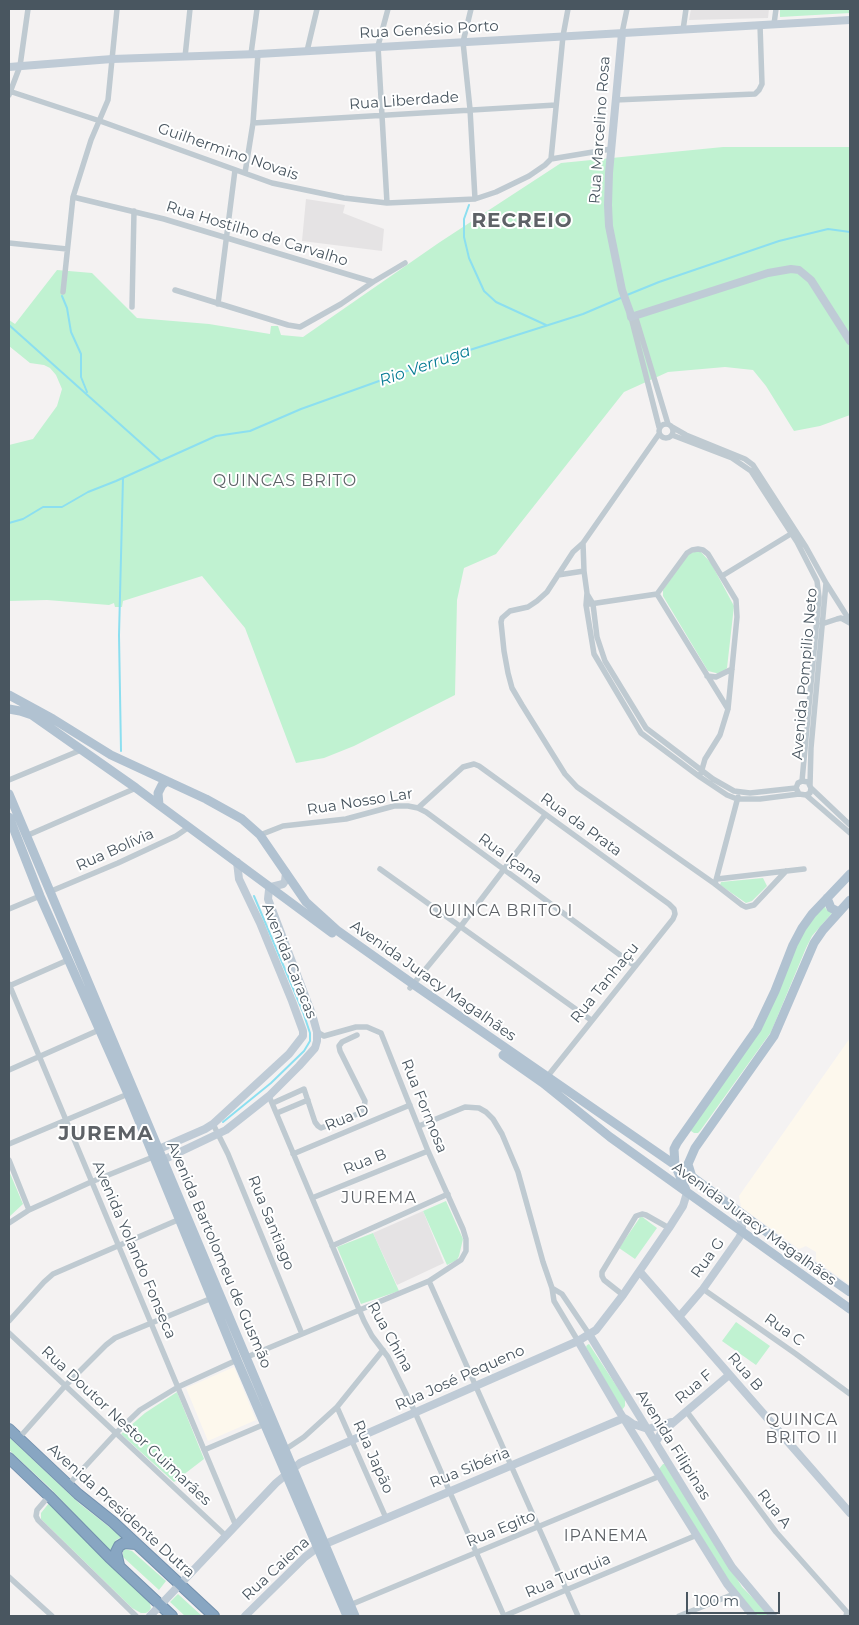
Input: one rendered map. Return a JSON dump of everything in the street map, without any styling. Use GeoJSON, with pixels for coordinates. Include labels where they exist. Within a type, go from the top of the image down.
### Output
{"type":"FeatureCollection","features":[{"type":"Feature","properties":{"kind":"highway","name":"Avenida Presidente Dutra"},"geometry":{"type":"LineString","coordinates":[[9,1429],[211,1614]]}},
{"type":"Feature","properties":{"kind":"highway"},"geometry":{"type":"LineString","coordinates":[[9,1458],[120,1568],[172,1616]]}},
{"type":"Feature","properties":{"kind":"highway"},"geometry":{"type":"LineString","coordinates":[[120,1568],[116,1559],[116,1552],[119,1546],[124,1543],[136,1544]]}},
{"type":"Feature","properties":{"kind":"main road","name":"Avenida Juracy Magalhães"},"geometry":{"type":"LineString","coordinates":[[9,695],[53,719],[111,755],[232,813],[260,835],[306,902],[320,916],[543,1083],[610,1137],[850,1309]]}},
{"type":"Feature","properties":{"kind":"main road","name":"Avenida Juracy Magalhães"},"geometry":{"type":"LineString","coordinates":[[9,709],[20,710],[32,715],[136,788],[311,918],[595,1109],[850,1292]]}},
{"type":"Feature","properties":{"kind":"main road"},"geometry":{"type":"LineString","coordinates":[[159,805],[158,793],[162,785],[167,781]]}},
{"type":"Feature","properties":{"kind":"main road","name":"Avenida Bartolomeu de Gusmão"},"geometry":{"type":"LineString","coordinates":[[9,794],[286,1449],[292,1471],[322,1545],[347,1616]]}},
{"type":"Feature","properties":{"kind":"main road","name":"Avenida Bartolomeu de Gusmão"},"geometry":{"type":"LineString","coordinates":[[9,817],[40,896],[128,1094],[265,1424],[282,1463],[292,1471]]}},
{"type":"Feature","properties":{"kind":"main road"},"geometry":{"type":"LineString","coordinates":[[687,1192],[675,1165],[674,1149],[677,1143],[757,1029],[798,937],[812,914],[850,874]]}},
{"type":"Feature","properties":{"kind":"main road"},"geometry":{"type":"LineString","coordinates":[[827,898],[831,908],[839,912]]}},
{"type":"Feature","properties":{"kind":"main road"},"geometry":{"type":"LineString","coordinates":[[692,1177],[689,1169],[690,1159],[702,1137],[774,1036],[814,943],[850,900]]}},
{"type":"Feature","properties":{"kind":"main road"},"geometry":{"type":"LineString","coordinates":[[587,1119],[595,1109]]}},
{"type":"Feature","properties":{"kind":"main road"},"geometry":{"type":"LineString","coordinates":[[687,1128],[690,1134],[702,1137]]}},
{"type":"Feature","properties":{"kind":"main road"},"geometry":{"type":"LineString","coordinates":[[655,1151],[666,1149],[677,1143]]}},
{"type":"Feature","properties":{"kind":"main road"},"geometry":{"type":"LineString","coordinates":[[790,1267],[792,1259],[800,1257]]}},
{"type":"Feature","properties":{"kind":"main road","name":"Avenida Bartolomeu de Gusmão"},"geometry":{"type":"LineString","coordinates":[[322,1545],[355,1616]]}},
{"type":"Feature","properties":{"kind":"street"},"geometry":{"type":"LineString","coordinates":[[9,93],[20,66],[28,9]]}},
{"type":"Feature","properties":{"kind":"street"},"geometry":{"type":"LineString","coordinates":[[63,292],[66,249],[73,197],[91,140],[108,100],[117,9]]}},
{"type":"Feature","properties":{"kind":"street"},"geometry":{"type":"LineString","coordinates":[[184,57],[190,9]]}},
{"type":"Feature","properties":{"kind":"street"},"geometry":{"type":"LineString","coordinates":[[245,173],[252,122],[257,9]]}},
{"type":"Feature","properties":{"kind":"street"},"geometry":{"type":"LineString","coordinates":[[307,51],[317,9]]}},
{"type":"Feature","properties":{"kind":"street"},"geometry":{"type":"LineString","coordinates":[[388,9],[378,46],[388,203]]}},
{"type":"Feature","properties":{"kind":"street"},"geometry":{"type":"LineString","coordinates":[[471,9],[463,42],[476,199]]}},
{"type":"Feature","properties":{"kind":"street"},"geometry":{"type":"LineString","coordinates":[[568,9],[563,36],[551,159],[611,149]]}},
{"type":"Feature","properties":{"kind":"street","name":"Rua Marcelino Rosa"},"geometry":{"type":"LineString","coordinates":[[626,9],[611,149],[608,205],[609,226],[622,290],[672,435]]}},
{"type":"Feature","properties":{"kind":"street"},"geometry":{"type":"LineString","coordinates":[[683,30],[686,9]]}},
{"type":"Feature","properties":{"kind":"street"},"geometry":{"type":"LineString","coordinates":[[774,24],[776,9]]}},
{"type":"Feature","properties":{"kind":"street","name":"Rua Genésio Porto"},"geometry":{"type":"LineString","coordinates":[[9,67],[112,59],[255,54],[850,20]]}},
{"type":"Feature","properties":{"kind":"street"},"geometry":{"type":"LineString","coordinates":[[615,100],[755,94],[761,88],[760,25]]}},
{"type":"Feature","properties":{"kind":"street","name":"Guilhermino Novais"},"geometry":{"type":"LineString","coordinates":[[9,93],[100,121],[235,170],[297,189],[344,198],[388,203],[476,199],[496,192],[529,176],[551,159]]}},
{"type":"Feature","properties":{"kind":"street","name":"Rua Liberdade"},"geometry":{"type":"LineString","coordinates":[[252,122],[556,104]]}},
{"type":"Feature","properties":{"kind":"street"},"geometry":{"type":"LineString","coordinates":[[218,304],[235,170]]}},
{"type":"Feature","properties":{"kind":"street","name":"Rua Hostilho de Carvalho"},"geometry":{"type":"LineString","coordinates":[[73,197],[134,211],[226,237],[373,282]]}},
{"type":"Feature","properties":{"kind":"street"},"geometry":{"type":"LineString","coordinates":[[132,307],[134,211]]}},
{"type":"Feature","properties":{"kind":"street"},"geometry":{"type":"LineString","coordinates":[[9,243],[66,249]]}},
{"type":"Feature","properties":{"kind":"street"},"geometry":{"type":"LineString","coordinates":[[175,290],[300,327],[341,304],[405,263]]}},
{"type":"Feature","properties":{"kind":"street"},"geometry":{"type":"LineString","coordinates":[[631,312],[768,273],[792,269],[799,270],[811,280],[850,341]]}},
{"type":"Feature","properties":{"kind":"street","name":"Rua Marcelino Rosa"},"geometry":{"type":"LineString","coordinates":[[631,312],[656,409],[659,431]]}},
{"type":"Feature","properties":{"kind":"street"},"geometry":{"type":"LineString","coordinates":[[670,426],[663,424],[583,543],[566,562],[547,592],[528,607],[510,611],[502,618],[504,651],[512,688],[565,774],[577,787],[716,882],[742,905],[750,907],[754,905],[786,871]]}},
{"type":"Feature","properties":{"kind":"street","name":"Avenida Pompilio Neto"},"geometry":{"type":"LineString","coordinates":[[670,426],[686,435],[745,459],[753,465],[826,583],[811,748],[811,786]]}},
{"type":"Feature","properties":{"kind":"street","name":"Avenida Pompilio Neto"},"geometry":{"type":"LineString","coordinates":[[659,431],[666,439],[672,435],[732,458],[748,468],[794,532],[818,586],[802,781]]}},
{"type":"Feature","properties":{"kind":"street"},"geometry":{"type":"LineString","coordinates":[[722,576],[794,532]]}},
{"type":"Feature","properties":{"kind":"street"},"geometry":{"type":"LineString","coordinates":[[583,543],[587,593],[586,605],[594,654],[641,733],[701,774],[724,787],[738,792],[750,793],[796,788]]}},
{"type":"Feature","properties":{"kind":"street"},"geometry":{"type":"LineString","coordinates":[[586,605],[657,594],[682,560],[692,550],[703,550],[708,554],[736,600],[737,611],[728,709],[720,735],[704,759],[701,774]]}},
{"type":"Feature","properties":{"kind":"street"},"geometry":{"type":"LineString","coordinates":[[558,575],[584,571]]}},
{"type":"Feature","properties":{"kind":"street"},"geometry":{"type":"LineString","coordinates":[[826,583],[850,622]]}},
{"type":"Feature","properties":{"kind":"street"},"geometry":{"type":"LineString","coordinates":[[587,593],[593,604],[597,637],[605,661],[641,722],[652,734],[727,795],[737,799],[806,795],[850,833]]}},
{"type":"Feature","properties":{"kind":"street"},"geometry":{"type":"LineString","coordinates":[[657,594],[728,709]]}},
{"type":"Feature","properties":{"kind":"street"},"geometry":{"type":"LineString","coordinates":[[816,628],[823,623],[841,618],[850,622]]}},
{"type":"Feature","properties":{"kind":"street"},"geometry":{"type":"LineString","coordinates":[[707,676],[716,677],[732,670]]}},
{"type":"Feature","properties":{"kind":"street"},"geometry":{"type":"LineString","coordinates":[[9,780],[81,750]]}},
{"type":"Feature","properties":{"kind":"street","name":"Rua Nosso Lar"},"geometry":{"type":"LineString","coordinates":[[260,835],[283,826],[346,820],[394,806],[418,808],[463,767],[468,765],[479,766]]}},
{"type":"Feature","properties":{"kind":"street","name":"Rua da Prata"},"geometry":{"type":"LineString","coordinates":[[479,766],[669,904]]}},
{"type":"Feature","properties":{"kind":"street"},"geometry":{"type":"LineString","coordinates":[[796,788],[798,783],[805,781],[850,825]]}},
{"type":"Feature","properties":{"kind":"street"},"geometry":{"type":"LineString","coordinates":[[806,795],[810,793],[811,786]]}},
{"type":"Feature","properties":{"kind":"street"},"geometry":{"type":"LineString","coordinates":[[26,836],[136,788]]}},
{"type":"Feature","properties":{"kind":"street"},"geometry":{"type":"LineString","coordinates":[[796,788],[799,794]]}},
{"type":"Feature","properties":{"kind":"street"},"geometry":{"type":"LineString","coordinates":[[716,882],[738,792]]}},
{"type":"Feature","properties":{"kind":"street","name":"Rua Içana"},"geometry":{"type":"LineString","coordinates":[[418,808],[636,966]]}},
{"type":"Feature","properties":{"kind":"street"},"geometry":{"type":"LineString","coordinates":[[411,986],[461,926],[545,815]]}},
{"type":"Feature","properties":{"kind":"street","name":"Rua Bolívia"},"geometry":{"type":"LineString","coordinates":[[50,892],[176,836],[189,827]]}},
{"type":"Feature","properties":{"kind":"street","name":"Avenida Caracas"},"geometry":{"type":"LineString","coordinates":[[159,1149],[205,1130],[213,1124],[290,1054],[301,1040],[303,1031],[260,923],[239,879],[237,862]]}},
{"type":"Feature","properties":{"kind":"street"},"geometry":{"type":"LineString","coordinates":[[380,869],[591,1020]]}},
{"type":"Feature","properties":{"kind":"street"},"geometry":{"type":"LineString","coordinates":[[716,882],[804,869]]}},
{"type":"Feature","properties":{"kind":"street"},"geometry":{"type":"LineString","coordinates":[[271,887],[283,884],[286,873]]}},
{"type":"Feature","properties":{"kind":"street","name":"Avenida Caracas"},"geometry":{"type":"LineString","coordinates":[[163,1160],[218,1135],[271,1100],[314,1048],[317,1041],[317,1032],[304,987],[268,899],[267,894],[271,887]]}},
{"type":"Feature","properties":{"kind":"street"},"geometry":{"type":"LineString","coordinates":[[9,909],[40,896]]}},
{"type":"Feature","properties":{"kind":"street","name":"Rua Tanhaçu"},"geometry":{"type":"LineString","coordinates":[[547,1077],[672,919],[675,914],[674,909],[669,904]]}},
{"type":"Feature","properties":{"kind":"street"},"geometry":{"type":"LineString","coordinates":[[9,985],[68,960]]}},
{"type":"Feature","properties":{"kind":"street","name":"Avenida Yolando Fonseca"},"geometry":{"type":"LineString","coordinates":[[9,985],[236,1526]]}},
{"type":"Feature","properties":{"kind":"street","name":"Rua Formosa"},"geometry":{"type":"LineString","coordinates":[[317,1032],[324,1036],[356,1027],[367,1027],[381,1033],[428,1151],[466,1239],[466,1251],[461,1260],[429,1281]]}},
{"type":"Feature","properties":{"kind":"street"},"geometry":{"type":"LineString","coordinates":[[9,1070],[99,1030]]}},
{"type":"Feature","properties":{"kind":"street"},"geometry":{"type":"LineString","coordinates":[[271,1100],[304,1090],[315,1122],[321,1128],[360,1113],[364,1108],[365,1101],[339,1046],[342,1042],[357,1035]]}},
{"type":"Feature","properties":{"kind":"street"},"geometry":{"type":"LineString","coordinates":[[9,1144],[128,1094]]}},
{"type":"Feature","properties":{"kind":"street","name":"Rua China"},"geometry":{"type":"LineString","coordinates":[[271,1100],[360,1310],[372,1336],[393,1366],[504,1616]]}},
{"type":"Feature","properties":{"kind":"street"},"geometry":{"type":"LineString","coordinates":[[277,1113],[308,1100]]}},
{"type":"Feature","properties":{"kind":"street","name":"Rua D"},"geometry":{"type":"LineString","coordinates":[[293,1154],[410,1105]]}},
{"type":"Feature","properties":{"kind":"street","name":"Avenida Filipinas"},"geometry":{"type":"LineString","coordinates":[[419,1126],[466,1107],[479,1108],[493,1119],[505,1140],[518,1172],[552,1288],[554,1301],[624,1418],[734,1594],[753,1616]]}},
{"type":"Feature","properties":{"kind":"street","name":"Rua Santiago"},"geometry":{"type":"LineString","coordinates":[[213,1124],[228,1154],[302,1334]]}},
{"type":"Feature","properties":{"kind":"street","name":"Rua B"},"geometry":{"type":"LineString","coordinates":[[312,1198],[428,1151]]}},
{"type":"Feature","properties":{"kind":"street"},"geometry":{"type":"LineString","coordinates":[[9,1223],[29,1210],[153,1157]]}},
{"type":"Feature","properties":{"kind":"street"},"geometry":{"type":"LineString","coordinates":[[9,1160],[29,1210]]}},
{"type":"Feature","properties":{"kind":"street","name":"Rua José Pequeno"},"geometry":{"type":"LineString","coordinates":[[292,1471],[300,1463],[578,1341],[589,1334],[601,1325],[640,1272],[670,1228],[687,1192]]}},
{"type":"Feature","properties":{"kind":"street"},"geometry":{"type":"LineString","coordinates":[[332,1246],[448,1194]]}},
{"type":"Feature","properties":{"kind":"street","name":"Rua G"},"geometry":{"type":"LineString","coordinates":[[679,1317],[703,1289],[740,1238],[742,1220],[738,1210]]}},
{"type":"Feature","properties":{"kind":"street"},"geometry":{"type":"LineString","coordinates":[[623,1295],[607,1283],[602,1276],[602,1272],[636,1216],[646,1215],[670,1228]]}},
{"type":"Feature","properties":{"kind":"street"},"geometry":{"type":"LineString","coordinates":[[9,1321],[53,1274],[119,1244],[180,1220]]}},
{"type":"Feature","properties":{"kind":"street","name":"Rua B"},"geometry":{"type":"LineString","coordinates":[[640,1272],[850,1513]]}},
{"type":"Feature","properties":{"kind":"street"},"geometry":{"type":"LineString","coordinates":[[247,1357],[429,1281],[578,1616]]}},
{"type":"Feature","properties":{"kind":"street","name":"Avenida Filipinas"},"geometry":{"type":"LineString","coordinates":[[552,1288],[562,1294],[589,1334],[732,1567],[773,1616]]}},
{"type":"Feature","properties":{"kind":"street","name":"Rua C"},"geometry":{"type":"LineString","coordinates":[[703,1289],[850,1394]]}},
{"type":"Feature","properties":{"kind":"street"},"geometry":{"type":"LineString","coordinates":[[18,1438],[65,1386],[115,1338],[212,1298]]}},
{"type":"Feature","properties":{"kind":"street","name":"Rua Doutor Nestor Guimarães"},"geometry":{"type":"LineString","coordinates":[[9,1333],[226,1536]]}},
{"type":"Feature","properties":{"kind":"street"},"geometry":{"type":"LineString","coordinates":[[286,1449],[304,1437],[337,1406],[383,1350]]}},
{"type":"Feature","properties":{"kind":"street"},"geometry":{"type":"LineString","coordinates":[[68,1485],[140,1410],[178,1387],[238,1360]]}},
{"type":"Feature","properties":{"kind":"street","name":"Rua F"},"geometry":{"type":"LineString","coordinates":[[656,1442],[661,1433],[729,1375]]}},
{"type":"Feature","properties":{"kind":"street"},"geometry":{"type":"LineString","coordinates":[[629,1401],[624,1418],[633,1424],[648,1429],[675,1421]]}},
{"type":"Feature","properties":{"kind":"street","name":"Rua Japão"},"geometry":{"type":"LineString","coordinates":[[337,1406],[386,1518]]}},
{"type":"Feature","properties":{"kind":"street","name":"Rua A"},"geometry":{"type":"LineString","coordinates":[[687,1412],[776,1532],[846,1612],[846,1616]]}},
{"type":"Feature","properties":{"kind":"street","name":"Rua Sibéria"},"geometry":{"type":"LineString","coordinates":[[322,1545],[624,1418]]}},
{"type":"Feature","properties":{"kind":"street"},"geometry":{"type":"LineString","coordinates":[[204,1450],[265,1424]]}},
{"type":"Feature","properties":{"kind":"street"},"geometry":{"type":"LineString","coordinates":[[649,1458],[656,1458],[661,1451]]}},
{"type":"Feature","properties":{"kind":"street"},"geometry":{"type":"LineString","coordinates":[[655,1468],[660,1460],[667,1461]]}},
{"type":"Feature","properties":{"kind":"street"},"geometry":{"type":"LineString","coordinates":[[276,1483],[282,1463]]}},
{"type":"Feature","properties":{"kind":"street"},"geometry":{"type":"LineString","coordinates":[[150,1616],[276,1483],[292,1471]]}},
{"type":"Feature","properties":{"kind":"street","name":"Rua Egito"},"geometry":{"type":"LineString","coordinates":[[350,1604],[660,1476]]}},
{"type":"Feature","properties":{"kind":"street"},"geometry":{"type":"LineString","coordinates":[[49,1496],[38,1510],[36,1516],[38,1520],[136,1616]]}},
{"type":"Feature","properties":{"kind":"street","name":"Rua Turquia"},"geometry":{"type":"LineString","coordinates":[[504,1616],[697,1535]]}},
{"type":"Feature","properties":{"kind":"street","name":"Rua Caiena"},"geometry":{"type":"LineString","coordinates":[[246,1616],[305,1557],[322,1545]]}},
{"type":"Feature","properties":{"kind":"street"},"geometry":{"type":"LineString","coordinates":[[9,1576],[52,1616]]}},
{"type":"Feature","properties":{"kind":"street"},"geometry":{"type":"LineString","coordinates":[[679,1616],[734,1594]]}},
{"type":"Feature","properties":{"kind":"shaded area"},"geometry":{"type":"Polygon","coordinates":[[[691,9],[769,9],[768,18],[689,20],[691,9]]]}},
{"type":"Feature","properties":{"kind":"shaded area"},"geometry":{"type":"Polygon","coordinates":[[[306,199],[345,205],[343,213],[384,229],[382,251],[302,241],[306,199]]]}},
{"type":"Feature","properties":{"kind":"shaded area"},"geometry":{"type":"Polygon","coordinates":[[[850,1038],[850,1285],[816,1261],[816,1252],[806,1246],[799,1249],[741,1207],[739,1196],[850,1038]]]}},
{"type":"Feature","properties":{"kind":"shaded area"},"geometry":{"type":"Polygon","coordinates":[[[423,1211],[444,1263],[397,1285],[373,1233],[423,1211]]]}},
{"type":"Feature","properties":{"kind":"shaded area"},"geometry":{"type":"Polygon","coordinates":[[[234,1367],[256,1420],[208,1441],[186,1388],[234,1367]]]}},
{"type":"Feature","properties":{"kind":"green space"},"geometry":{"type":"Polygon","coordinates":[[[780,9],[850,9],[850,13],[780,17],[780,9]]]}},
{"type":"Feature","properties":{"kind":"green space"},"geometry":{"type":"Polygon","coordinates":[[[723,147],[850,147],[850,415],[820,426],[794,431],[766,386],[753,370],[725,367],[668,372],[624,392],[496,554],[464,568],[457,600],[455,695],[354,746],[324,758],[296,763],[245,628],[202,576],[123,601],[122,607],[115,607],[114,603],[109,605],[47,600],[9,601],[9,445],[33,439],[57,406],[62,389],[56,375],[50,368],[30,363],[9,346],[9,320],[15,324],[57,270],[92,273],[137,318],[209,324],[270,334],[271,326],[278,326],[281,335],[303,337],[440,242],[561,163],[723,147]]]}},
{"type":"Feature","properties":{"kind":"green space"},"geometry":{"type":"Polygon","coordinates":[[[700,551],[711,563],[734,606],[727,668],[720,674],[708,671],[663,596],[663,590],[689,553],[700,551]]]}},
{"type":"Feature","properties":{"kind":"green space"},"geometry":{"type":"Polygon","coordinates":[[[763,878],[767,886],[752,901],[746,903],[720,885],[721,882],[763,878]]]}},
{"type":"Feature","properties":{"kind":"green space"},"geometry":{"type":"Polygon","coordinates":[[[824,904],[826,909],[832,913],[812,936],[771,1032],[700,1131],[694,1133],[691,1131],[691,1128],[738,1059],[797,941],[824,904]]]}},
{"type":"Feature","properties":{"kind":"green space"},"geometry":{"type":"Polygon","coordinates":[[[9,1171],[23,1204],[9,1217],[9,1171]]]}},
{"type":"Feature","properties":{"kind":"green space"},"geometry":{"type":"Polygon","coordinates":[[[446,1201],[463,1239],[457,1260],[447,1265],[423,1211],[446,1201]]]}},
{"type":"Feature","properties":{"kind":"green space"},"geometry":{"type":"Polygon","coordinates":[[[641,1216],[657,1228],[635,1259],[619,1248],[641,1216]]]}},
{"type":"Feature","properties":{"kind":"green space"},"geometry":{"type":"Polygon","coordinates":[[[373,1233],[399,1291],[361,1304],[337,1247],[373,1233]]]}},
{"type":"Feature","properties":{"kind":"green space"},"geometry":{"type":"Polygon","coordinates":[[[736,1322],[770,1346],[756,1365],[722,1341],[736,1322]]]}},
{"type":"Feature","properties":{"kind":"green space"},"geometry":{"type":"Polygon","coordinates":[[[589,1344],[625,1399],[625,1406],[622,1410],[586,1347],[589,1344]]]}},
{"type":"Feature","properties":{"kind":"green space"},"geometry":{"type":"Polygon","coordinates":[[[177,1392],[204,1459],[174,1482],[121,1434],[145,1413],[177,1392]]]}},
{"type":"Feature","properties":{"kind":"green space"},"geometry":{"type":"Polygon","coordinates":[[[9,1437],[80,1504],[122,1537],[116,1540],[110,1551],[50,1488],[9,1450],[9,1437]]]}},
{"type":"Feature","properties":{"kind":"green space"},"geometry":{"type":"Polygon","coordinates":[[[663,1464],[667,1464],[742,1587],[771,1616],[756,1616],[738,1596],[659,1469],[663,1464]]]}},
{"type":"Feature","properties":{"kind":"green space"},"geometry":{"type":"Polygon","coordinates":[[[49,1503],[101,1556],[149,1600],[151,1608],[149,1611],[141,1613],[132,1608],[41,1519],[41,1513],[49,1503]]]}},
{"type":"Feature","properties":{"kind":"green space"},"geometry":{"type":"Polygon","coordinates":[[[125,1549],[132,1551],[166,1581],[159,1590],[123,1557],[125,1549]]]}},
{"type":"Feature","properties":{"kind":"green space"},"geometry":{"type":"Polygon","coordinates":[[[178,1594],[202,1616],[185,1616],[170,1602],[178,1594]]]}},
{"type":"Feature","properties":{"kind":"waterway"},"geometry":{"type":"LineString","coordinates":[[469,205],[464,219],[464,237],[469,258],[484,291],[496,302],[546,325]]}},
{"type":"Feature","properties":{"kind":"waterway","name":"Rio Verruga"},"geometry":{"type":"LineString","coordinates":[[627,295],[659,282],[779,241],[828,229],[850,232]]}},
{"type":"Feature","properties":{"kind":"waterway"},"geometry":{"type":"LineString","coordinates":[[62,296],[67,308],[71,332],[81,354],[81,377],[87,392]]}},
{"type":"Feature","properties":{"kind":"waterway","name":"Rio Verruga"},"geometry":{"type":"LineString","coordinates":[[9,523],[23,519],[43,507],[62,507],[88,492],[216,436],[250,431],[301,409],[432,362],[583,314],[623,297]]}},
{"type":"Feature","properties":{"kind":"waterway"},"geometry":{"type":"LineString","coordinates":[[9,325],[160,460]]}},
{"type":"Feature","properties":{"kind":"waterway"},"geometry":{"type":"LineString","coordinates":[[121,751],[119,635],[123,478]]}},
{"type":"Feature","properties":{"kind":"waterway"},"geometry":{"type":"LineString","coordinates":[[223,1122],[271,1083],[304,1051],[310,1041],[310,1033],[303,1012],[254,896]]}},
{"type":"Feature","properties":{"kind":"district","name":"RECREIO"},"geometry":{"type":"Point","coordinates":[522,221]}},
{"type":"Feature","properties":{"kind":"district","name":"QUINCAS BRITO"},"geometry":{"type":"Point","coordinates":[285,481]}},
{"type":"Feature","properties":{"kind":"district","name":"QUINCA BRITO I"},"geometry":{"type":"Point","coordinates":[501,911]}},
{"type":"Feature","properties":{"kind":"district","name":"JUREMA"},"geometry":{"type":"Point","coordinates":[106,1134]}},
{"type":"Feature","properties":{"kind":"district","name":"JUREMA"},"geometry":{"type":"Point","coordinates":[379,1198]}},
{"type":"Feature","properties":{"kind":"district","name":"QUINCA BRITO II"},"geometry":{"type":"Point","coordinates":[802,1429]}},
{"type":"Feature","properties":{"kind":"district","name":"IPANEMA"},"geometry":{"type":"Point","coordinates":[606,1536]}}]}
